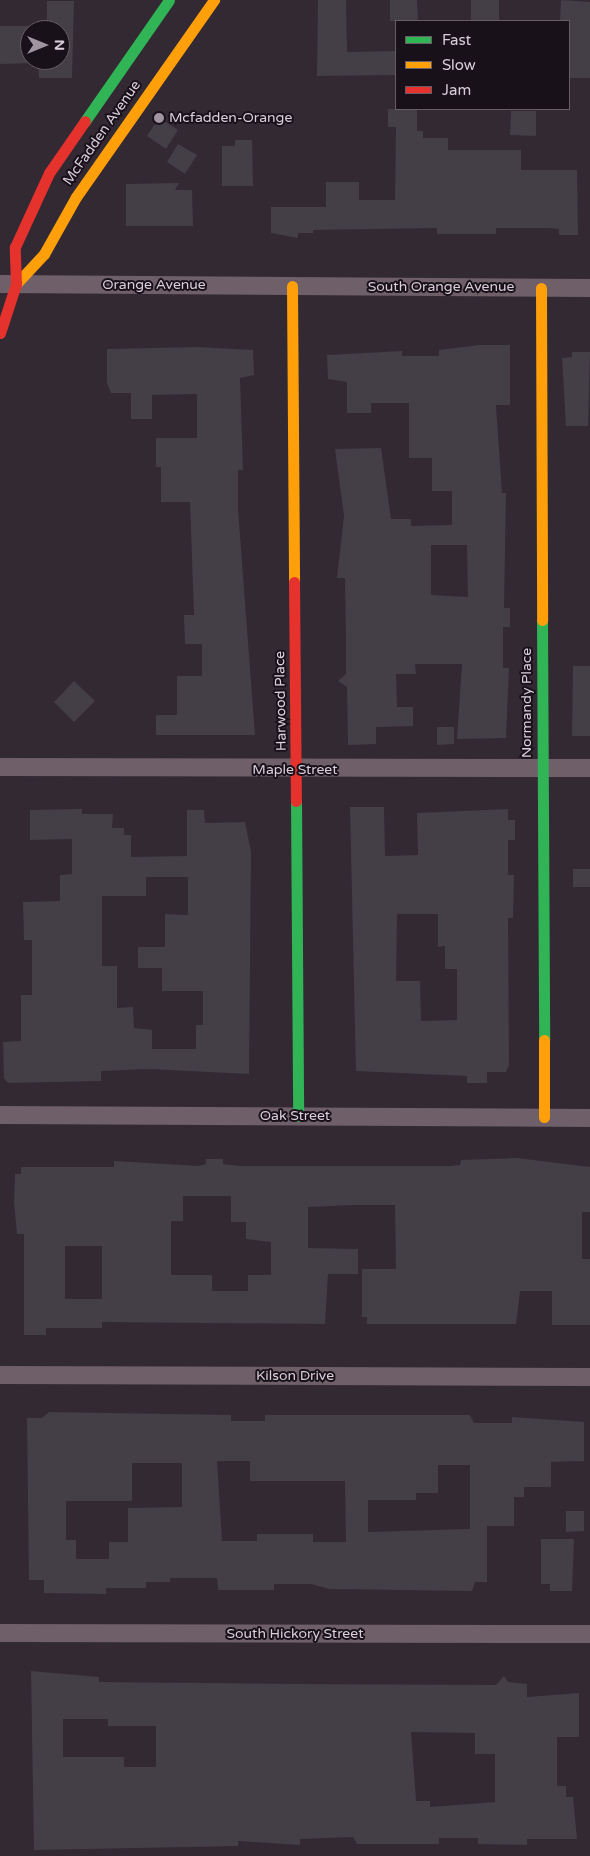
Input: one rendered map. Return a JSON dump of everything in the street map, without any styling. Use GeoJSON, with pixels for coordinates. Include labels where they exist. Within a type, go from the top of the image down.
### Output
{"type":"FeatureCollection","features":[{"type":"Feature","properties":{"kind":"street","name":"McFadden Avenue"},"geometry":{"type":"LineString","coordinates":[[0,333],[15,247],[49,173],[169,0]]}},
{"type":"Feature","properties":{"kind":"street","name":"McFadden Avenue"},"geometry":{"type":"LineString","coordinates":[[8,284],[44,254],[76,197],[214,0]]}},
{"type":"Feature","properties":{"kind":"street","name":"Orange Avenue"},"geometry":{"type":"LineString","coordinates":[[8,284],[292,286]]}},
{"type":"Feature","properties":{"kind":"street","name":"South Orange Avenue"},"geometry":{"type":"LineString","coordinates":[[292,286],[590,288]]}},
{"type":"Feature","properties":{"kind":"street","name":"Harwood Place"},"geometry":{"type":"LineString","coordinates":[[292,286],[298,1116]]}},
{"type":"Feature","properties":{"kind":"street","name":"Normandy Place"},"geometry":{"type":"LineString","coordinates":[[541,288],[544,1117]]}},
{"type":"Feature","properties":{"kind":"street","name":"Maple Street"},"geometry":{"type":"LineString","coordinates":[[0,767],[297,771],[590,768]]}},
{"type":"Feature","properties":{"kind":"street","name":"Oak Street"},"geometry":{"type":"LineString","coordinates":[[0,1115],[590,1118]]}},
{"type":"Feature","properties":{"kind":"street","name":"Kilson Drive"},"geometry":{"type":"LineString","coordinates":[[0,1375],[590,1377]]}},
{"type":"Feature","properties":{"kind":"street","name":"South Hickory Street"},"geometry":{"type":"LineString","coordinates":[[0,1633],[590,1634]]}},
{"type":"Feature","properties":{"kind":"building"},"geometry":{"type":"Polygon","coordinates":[[[318,0],[346,0],[347,52],[395,51],[395,75],[317,76],[318,0]]]}},
{"type":"Feature","properties":{"kind":"building"},"geometry":{"type":"Polygon","coordinates":[[[390,0],[417,0],[418,20],[390,21],[390,0]]]}},
{"type":"Feature","properties":{"kind":"building"},"geometry":{"type":"Polygon","coordinates":[[[471,0],[499,0],[499,20],[471,20],[471,0]]]}},
{"type":"Feature","properties":{"kind":"building"},"geometry":{"type":"Polygon","coordinates":[[[561,0],[590,2],[590,78],[570,78],[570,20],[560,20],[561,0]]]}},
{"type":"Feature","properties":{"kind":"building"},"geometry":{"type":"Polygon","coordinates":[[[47,1],[74,1],[72,78],[39,78],[38,70],[70,70],[70,20],[47,20],[47,1]]]}},
{"type":"Feature","properties":{"kind":"building"},"geometry":{"type":"Polygon","coordinates":[[[0,26],[20,26],[20,63],[0,64],[0,26]]]}},
{"type":"Feature","properties":{"kind":"building"},"geometry":{"type":"Polygon","coordinates":[[[388,109],[417,110],[417,131],[423,131],[423,138],[448,138],[448,150],[521,150],[521,170],[577,170],[578,235],[559,235],[559,229],[550,228],[496,228],[496,234],[437,234],[437,228],[313,230],[313,233],[298,233],[298,238],[271,233],[271,207],[326,207],[326,182],[359,182],[359,200],[395,200],[396,127],[388,127],[388,109]]]}},
{"type":"Feature","properties":{"kind":"building"},"geometry":{"type":"Polygon","coordinates":[[[511,111],[536,111],[536,136],[510,135],[511,111]]]}},
{"type":"Feature","properties":{"kind":"building"},"geometry":{"type":"Polygon","coordinates":[[[159,118],[178,130],[166,149],[147,136],[159,118]]]}},
{"type":"Feature","properties":{"kind":"building"},"geometry":{"type":"Polygon","coordinates":[[[235,140],[252,140],[253,186],[222,186],[222,146],[235,146],[235,140]]]}},
{"type":"Feature","properties":{"kind":"building"},"geometry":{"type":"Polygon","coordinates":[[[178,144],[197,155],[185,174],[167,162],[178,144]]]}},
{"type":"Feature","properties":{"kind":"building"},"geometry":{"type":"Polygon","coordinates":[[[179,183],[175,190],[192,190],[193,226],[126,226],[126,184],[179,183]]]}},
{"type":"Feature","properties":{"kind":"building"},"geometry":{"type":"Polygon","coordinates":[[[479,345],[510,345],[510,405],[496,405],[502,493],[506,493],[504,608],[510,608],[510,627],[503,627],[503,668],[509,668],[506,738],[457,739],[462,664],[415,664],[416,674],[396,674],[397,707],[413,707],[413,726],[376,727],[376,744],[348,745],[347,687],[338,681],[346,674],[346,640],[345,578],[337,578],[344,516],[335,449],[381,448],[391,519],[411,519],[411,526],[452,525],[452,491],[432,491],[432,458],[409,458],[409,403],[371,403],[371,413],[347,413],[347,382],[328,379],[327,355],[402,351],[402,356],[439,356],[439,350],[479,345]],[[431,545],[431,595],[468,597],[467,545],[431,545]]]}},
{"type":"Feature","properties":{"kind":"building"},"geometry":{"type":"Polygon","coordinates":[[[198,347],[253,350],[254,375],[240,378],[243,470],[238,470],[238,509],[255,735],[156,735],[156,715],[177,715],[177,676],[202,676],[202,644],[185,644],[184,615],[194,615],[190,502],[161,502],[161,467],[156,467],[156,438],[197,438],[197,394],[152,395],[152,419],[131,419],[131,393],[111,393],[107,383],[107,349],[198,347]]]}},
{"type":"Feature","properties":{"kind":"building"},"geometry":{"type":"Polygon","coordinates":[[[572,352],[590,352],[588,426],[566,426],[562,358],[572,357],[572,352]]]}},
{"type":"Feature","properties":{"kind":"building"},"geometry":{"type":"Polygon","coordinates":[[[573,666],[590,666],[590,736],[572,736],[573,666]]]}},
{"type":"Feature","properties":{"kind":"building"},"geometry":{"type":"Polygon","coordinates":[[[74,681],[95,701],[74,722],[54,702],[74,681]]]}},
{"type":"Feature","properties":{"kind":"building"},"geometry":{"type":"Polygon","coordinates":[[[437,727],[454,727],[454,744],[437,745],[437,727]]]}},
{"type":"Feature","properties":{"kind":"building"},"geometry":{"type":"Polygon","coordinates":[[[350,807],[384,807],[385,856],[418,855],[417,813],[508,809],[508,820],[515,820],[515,840],[508,840],[508,875],[514,875],[513,918],[508,918],[509,1065],[506,1072],[487,1072],[487,1083],[467,1083],[467,1076],[356,1071],[350,807]],[[397,914],[396,981],[420,981],[421,1021],[457,1020],[457,969],[445,969],[445,946],[438,947],[438,914],[397,914]]]}},
{"type":"Feature","properties":{"kind":"building"},"geometry":{"type":"Polygon","coordinates":[[[82,809],[82,814],[113,814],[112,828],[124,828],[124,835],[131,835],[131,857],[187,856],[187,810],[204,810],[205,823],[245,822],[251,852],[249,1074],[148,1069],[101,1071],[101,1081],[8,1083],[4,1078],[3,1042],[21,1041],[21,995],[32,995],[32,940],[24,940],[23,902],[60,901],[60,875],[72,874],[72,839],[30,840],[30,810],[82,809]],[[146,877],[146,896],[102,896],[102,966],[117,966],[117,1008],[133,1007],[134,1028],[152,1030],[152,1049],[196,1049],[196,1025],[203,1025],[203,991],[162,991],[162,968],[138,968],[138,947],[165,947],[165,914],[188,915],[188,877],[146,877]]]}},
{"type":"Feature","properties":{"kind":"building"},"geometry":{"type":"Polygon","coordinates":[[[573,869],[590,869],[590,887],[573,887],[573,869]]]}},
{"type":"Feature","properties":{"kind":"building"},"geometry":{"type":"Polygon","coordinates":[[[517,1158],[590,1167],[590,1212],[582,1212],[582,1259],[590,1259],[590,1325],[552,1325],[552,1291],[520,1291],[516,1324],[367,1324],[367,1317],[362,1317],[362,1269],[396,1269],[395,1205],[354,1205],[308,1207],[308,1248],[358,1249],[358,1274],[328,1274],[325,1324],[102,1322],[102,1328],[46,1328],[46,1335],[24,1335],[24,1234],[17,1234],[14,1203],[15,1174],[21,1174],[21,1167],[114,1167],[114,1161],[199,1166],[206,1164],[206,1159],[223,1159],[223,1164],[239,1166],[451,1166],[460,1165],[461,1160],[517,1158]],[[183,1196],[183,1221],[171,1221],[171,1275],[212,1275],[212,1291],[248,1291],[248,1275],[271,1275],[271,1242],[246,1239],[246,1222],[231,1222],[231,1196],[183,1196]],[[65,1246],[65,1299],[102,1299],[102,1246],[65,1246]]]}},
{"type":"Feature","properties":{"kind":"building"},"geometry":{"type":"Polygon","coordinates":[[[49,1412],[231,1415],[231,1421],[265,1421],[265,1415],[470,1415],[474,1423],[512,1423],[512,1417],[584,1422],[584,1461],[551,1462],[551,1487],[524,1487],[524,1497],[514,1497],[514,1526],[487,1526],[487,1582],[475,1582],[472,1591],[329,1589],[311,1584],[274,1584],[274,1590],[218,1590],[217,1578],[170,1578],[170,1582],[146,1582],[146,1588],[106,1588],[106,1594],[44,1593],[44,1580],[29,1580],[27,1418],[42,1418],[49,1412]],[[217,1461],[222,1541],[257,1541],[257,1534],[313,1534],[313,1542],[346,1542],[345,1481],[250,1481],[250,1461],[217,1461]],[[132,1463],[132,1501],[66,1501],[66,1540],[76,1540],[76,1559],[109,1559],[109,1542],[128,1542],[128,1508],[182,1507],[182,1463],[132,1463]],[[438,1465],[438,1493],[416,1493],[416,1500],[368,1500],[368,1532],[470,1529],[470,1465],[438,1465]]]}},
{"type":"Feature","properties":{"kind":"building"},"geometry":{"type":"Polygon","coordinates":[[[566,1511],[584,1511],[584,1531],[566,1532],[566,1511]]]}},
{"type":"Feature","properties":{"kind":"building"},"geometry":{"type":"Polygon","coordinates":[[[541,1539],[574,1539],[572,1591],[550,1591],[550,1584],[541,1584],[541,1539]]]}},
{"type":"Feature","properties":{"kind":"building"},"geometry":{"type":"Polygon","coordinates":[[[31,1671],[99,1677],[99,1682],[496,1685],[504,1676],[508,1682],[527,1684],[527,1697],[579,1693],[579,1737],[557,1737],[557,1786],[566,1786],[566,1797],[573,1797],[577,1839],[527,1839],[527,1845],[478,1844],[478,1838],[439,1838],[439,1844],[357,1844],[353,1837],[300,1839],[300,1845],[238,1841],[238,1846],[34,1850],[31,1671]],[[63,1719],[63,1757],[124,1757],[124,1767],[156,1767],[156,1726],[108,1726],[108,1719],[63,1719]],[[411,1732],[416,1801],[430,1801],[430,1807],[495,1802],[495,1754],[475,1754],[475,1733],[411,1732]]]}},
{"type":"Feature","properties":{"kind":"traffic: fast"},"geometry":{"type":"LineString","coordinates":[[85,121],[169,0]]}},
{"type":"Feature","properties":{"kind":"traffic: fast"},"geometry":{"type":"LineString","coordinates":[[542,620],[544,1040]]}},
{"type":"Feature","properties":{"kind":"traffic: fast"},"geometry":{"type":"LineString","coordinates":[[296,801],[298,1116]]}},
{"type":"Feature","properties":{"kind":"traffic: slow"},"geometry":{"type":"LineString","coordinates":[[16,284],[44,254],[76,197],[214,0]]}},
{"type":"Feature","properties":{"kind":"traffic: slow"},"geometry":{"type":"LineString","coordinates":[[292,286],[294,582]]}},
{"type":"Feature","properties":{"kind":"traffic: slow"},"geometry":{"type":"LineString","coordinates":[[541,288],[542,620]]}},
{"type":"Feature","properties":{"kind":"traffic: slow"},"geometry":{"type":"LineString","coordinates":[[544,1040],[544,1117]]}},
{"type":"Feature","properties":{"kind":"traffic: jam"},"geometry":{"type":"LineString","coordinates":[[0,333],[16,284],[15,247],[49,173],[85,121]]}},
{"type":"Feature","properties":{"kind":"traffic: jam"},"geometry":{"type":"LineString","coordinates":[[294,582],[296,801]]}},
{"type":"Feature","properties":{"kind":"place","name":"Mcfadden-Orange"},"geometry":{"type":"Point","coordinates":[159,118]}}]}
